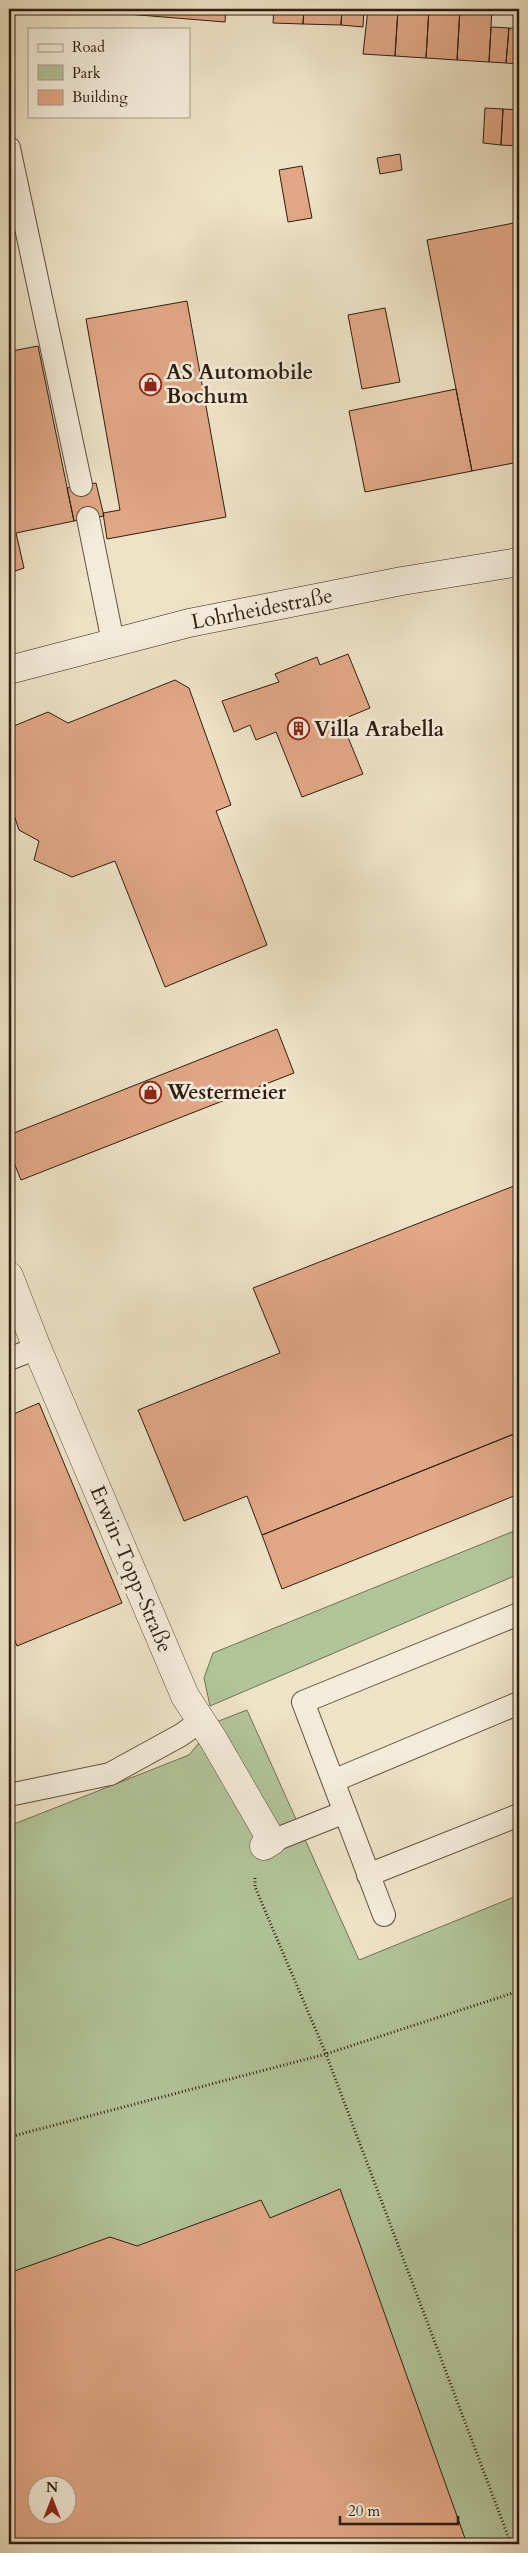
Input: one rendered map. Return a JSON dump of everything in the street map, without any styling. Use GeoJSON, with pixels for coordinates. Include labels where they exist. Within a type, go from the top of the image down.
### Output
{"type":"FeatureCollection","features":[{"type":"Feature","properties":{"kind":"street","name":"Lohrheidestraße"},"geometry":{"type":"LineString","coordinates":[[9,670],[113,642],[227,615],[402,581],[519,562]]}},
{"type":"Feature","properties":{"kind":"street","name":"Erwin-Topp-Straße"},"geometry":{"type":"LineString","coordinates":[[9,1276],[37,1348],[185,1696],[201,1721],[268,1844]]}},
{"type":"Feature","properties":{"kind":"lane"},"geometry":{"type":"LineString","coordinates":[[9,148],[82,485]]}},
{"type":"Feature","properties":{"kind":"lane"},"geometry":{"type":"LineString","coordinates":[[88,518],[113,642]]}},
{"type":"Feature","properties":{"kind":"lane"},"geometry":{"type":"LineString","coordinates":[[9,1359],[37,1348]]}},
{"type":"Feature","properties":{"kind":"lane"},"geometry":{"type":"LineString","coordinates":[[384,1915],[304,1702],[519,1614]]}},
{"type":"Feature","properties":{"kind":"lane"},"geometry":{"type":"LineString","coordinates":[[333,1781],[519,1704]]}},
{"type":"Feature","properties":{"kind":"lane"},"geometry":{"type":"LineString","coordinates":[[9,1795],[110,1774],[181,1735],[201,1721]]}},
{"type":"Feature","properties":{"kind":"lane"},"geometry":{"type":"LineString","coordinates":[[268,1844],[345,1812]]}},
{"type":"Feature","properties":{"kind":"lane"},"geometry":{"type":"LineString","coordinates":[[368,1875],[519,1815]]}},
{"type":"Feature","properties":{"kind":"path"},"geometry":{"type":"LineString","coordinates":[[268,1844],[255,1865],[255,1886],[326,2054],[511,2544]]}},
{"type":"Feature","properties":{"kind":"path"},"geometry":{"type":"LineString","coordinates":[[9,2137],[326,2054],[519,1991]]}},
{"type":"Feature","properties":{"kind":"green space"},"geometry":{"type":"Polygon","coordinates":[[[519,1529],[519,1574],[210,1706],[204,1678],[213,1653],[519,1529]]]}},
{"type":"Feature","properties":{"kind":"green space"},"geometry":{"type":"Polygon","coordinates":[[[247,1710],[359,1960],[519,1895],[519,2544],[9,2544],[9,1826],[189,1755],[216,1722],[247,1710]]]}},
{"type":"Feature","properties":{"kind":"building"},"geometry":{"type":"Polygon","coordinates":[[[58,9],[102,9],[102,12],[58,9]]]}},
{"type":"Feature","properties":{"kind":"building"},"geometry":{"type":"Polygon","coordinates":[[[102,9],[226,9],[225,22],[102,12],[102,9]]]}},
{"type":"Feature","properties":{"kind":"building"},"geometry":{"type":"Polygon","coordinates":[[[274,9],[304,9],[303,24],[273,23],[274,9]]]}},
{"type":"Feature","properties":{"kind":"building"},"geometry":{"type":"Polygon","coordinates":[[[304,9],[342,9],[341,25],[303,24],[304,9]]]}},
{"type":"Feature","properties":{"kind":"building"},"geometry":{"type":"Polygon","coordinates":[[[342,9],[364,9],[363,27],[341,25],[342,9]]]}},
{"type":"Feature","properties":{"kind":"building"},"geometry":{"type":"Polygon","coordinates":[[[368,9],[398,9],[395,56],[363,54],[368,9]]]}},
{"type":"Feature","properties":{"kind":"building"},"geometry":{"type":"Polygon","coordinates":[[[398,9],[429,9],[426,58],[395,56],[398,9]]]}},
{"type":"Feature","properties":{"kind":"building"},"geometry":{"type":"Polygon","coordinates":[[[429,9],[460,9],[457,60],[426,58],[429,9]]]}},
{"type":"Feature","properties":{"kind":"building"},"geometry":{"type":"Polygon","coordinates":[[[460,9],[492,9],[489,62],[457,60],[460,9]]]}},
{"type":"Feature","properties":{"kind":"building"},"geometry":{"type":"Polygon","coordinates":[[[491,27],[509,28],[506,63],[489,62],[491,27]]]}},
{"type":"Feature","properties":{"kind":"building"},"geometry":{"type":"Polygon","coordinates":[[[509,28],[519,29],[519,64],[506,63],[509,28]]]}},
{"type":"Feature","properties":{"kind":"building"},"geometry":{"type":"Polygon","coordinates":[[[485,108],[503,109],[501,145],[483,143],[485,108]]]}},
{"type":"Feature","properties":{"kind":"building"},"geometry":{"type":"Polygon","coordinates":[[[503,109],[519,110],[518,146],[501,145],[503,109]]]}},
{"type":"Feature","properties":{"kind":"building"},"geometry":{"type":"Polygon","coordinates":[[[400,154],[402,170],[380,174],[377,158],[400,154]]]}},
{"type":"Feature","properties":{"kind":"building"},"geometry":{"type":"Polygon","coordinates":[[[302,166],[312,218],[288,222],[279,170],[302,166]]]}},
{"type":"Feature","properties":{"kind":"building"},"geometry":{"type":"Polygon","coordinates":[[[519,222],[519,462],[472,471],[427,240],[519,222]]]}},
{"type":"Feature","properties":{"kind":"building","name":"AS Automobile Bochum"},"geometry":{"type":"Polygon","coordinates":[[[187,301],[226,517],[107,539],[103,513],[120,510],[86,319],[187,301]]]}},
{"type":"Feature","properties":{"kind":"building"},"geometry":{"type":"Polygon","coordinates":[[[385,308],[400,382],[362,389],[348,315],[385,308]]]}},
{"type":"Feature","properties":{"kind":"building"},"geometry":{"type":"Polygon","coordinates":[[[9,333],[12,351],[38,346],[74,521],[16,533],[24,568],[9,573],[9,333]]]}},
{"type":"Feature","properties":{"kind":"building"},"geometry":{"type":"Polygon","coordinates":[[[456,389],[472,471],[365,492],[349,411],[456,389]]]}},
{"type":"Feature","properties":{"kind":"building"},"geometry":{"type":"Polygon","coordinates":[[[96,483],[104,516],[74,521],[67,488],[96,483]]]}},
{"type":"Feature","properties":{"kind":"building","name":"Villa Arabella"},"geometry":{"type":"Polygon","coordinates":[[[348,654],[370,708],[341,720],[363,774],[302,797],[276,732],[256,740],[250,725],[234,732],[222,701],[279,682],[275,674],[317,657],[320,665],[348,654]]]}},
{"type":"Feature","properties":{"kind":"building"},"geometry":{"type":"Polygon","coordinates":[[[175,680],[189,688],[231,805],[216,811],[267,945],[165,987],[115,861],[72,877],[34,860],[39,841],[19,830],[9,800],[9,728],[48,712],[68,723],[175,680]]]}},
{"type":"Feature","properties":{"kind":"building"},"geometry":{"type":"Polygon","coordinates":[[[277,1029],[294,1073],[21,1180],[9,1150],[9,1135],[277,1029]]]}},
{"type":"Feature","properties":{"kind":"building"},"geometry":{"type":"Polygon","coordinates":[[[519,1184],[519,1432],[262,1535],[247,1496],[184,1521],[138,1410],[280,1353],[253,1288],[519,1184]]]}},
{"type":"Feature","properties":{"kind":"building"},"geometry":{"type":"Polygon","coordinates":[[[39,1403],[122,1603],[17,1646],[9,1626],[9,1416],[39,1403]]]}},
{"type":"Feature","properties":{"kind":"building"},"geometry":{"type":"Polygon","coordinates":[[[519,1432],[519,1494],[282,1589],[262,1535],[519,1432]]]}},
{"type":"Feature","properties":{"kind":"building"},"geometry":{"type":"Polygon","coordinates":[[[340,2189],[467,2544],[9,2544],[9,2273],[110,2237],[137,2246],[261,2200],[270,2218],[340,2189]]]}},
{"type":"Feature","properties":{"kind":"place","name":"AS Automobile Bochum"},"geometry":{"type":"Point","coordinates":[150,384]}},
{"type":"Feature","properties":{"kind":"place","name":"Villa Arabella"},"geometry":{"type":"Point","coordinates":[298,729]}},
{"type":"Feature","properties":{"kind":"place","name":"Westermeier"},"geometry":{"type":"Point","coordinates":[151,1092]}}]}
